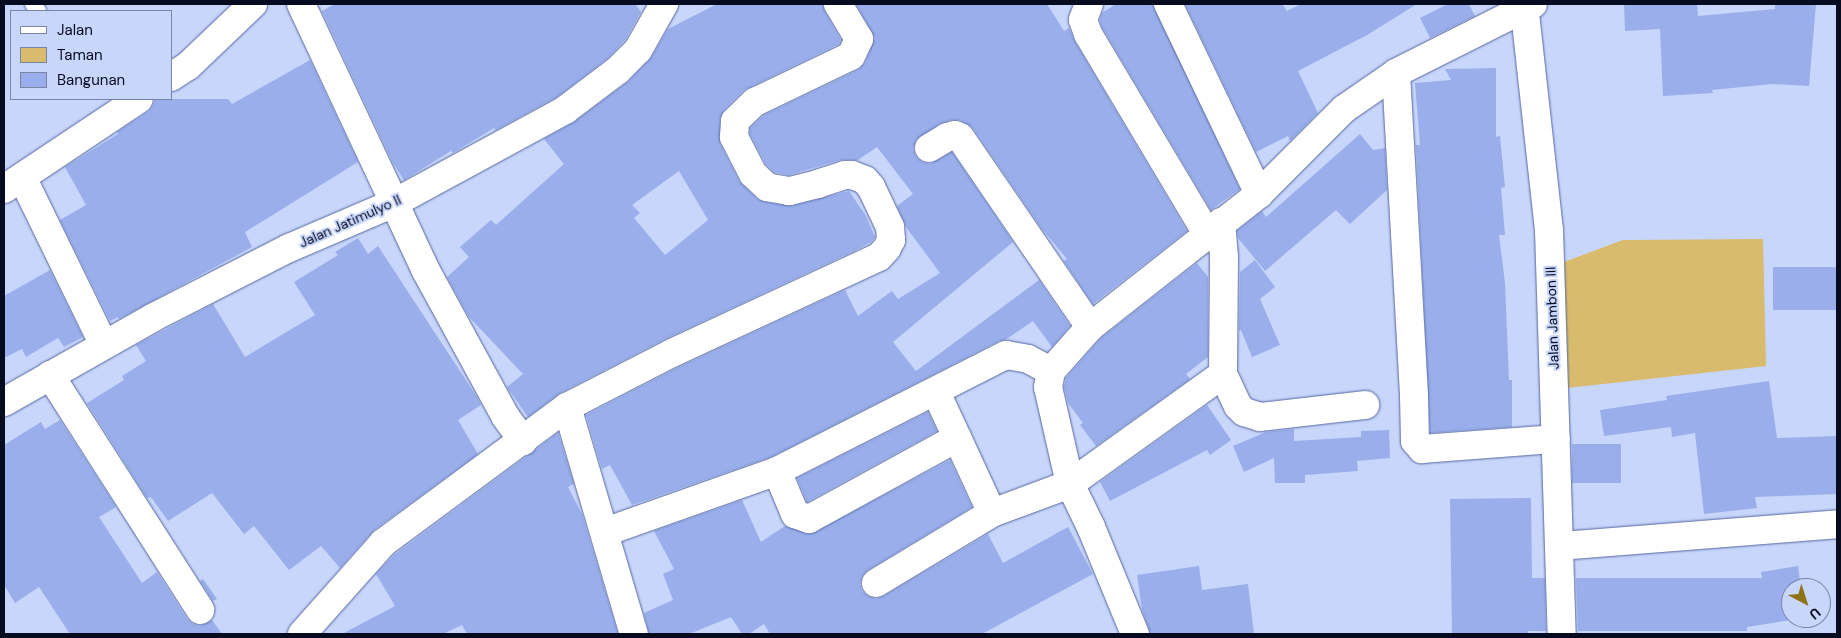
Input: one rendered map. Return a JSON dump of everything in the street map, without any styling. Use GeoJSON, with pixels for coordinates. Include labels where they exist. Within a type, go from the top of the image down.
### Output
{"type":"FeatureCollection","features":[{"type":"Feature","properties":{"kind":"street"},"geometry":{"type":"LineString","coordinates":[[172,76],[188,66],[253,4]]}},
{"type":"Feature","properties":{"kind":"street"},"geometry":{"type":"LineString","coordinates":[[301,4],[425,269],[505,416],[523,442]]}},
{"type":"Feature","properties":{"kind":"street","name":"Jalan Jatimulyo II"},"geometry":{"type":"LineString","coordinates":[[4,402],[104,344],[289,248],[394,203],[565,110],[618,70],[638,50],[664,4]]}},
{"type":"Feature","properties":{"kind":"street"},"geometry":{"type":"LineString","coordinates":[[302,634],[383,543],[523,442],[567,407],[672,353],[728,329],[879,257],[887,248],[891,240],[890,226],[871,187],[864,180],[852,175],[845,175],[789,191],[768,187],[753,174],[734,137],[735,121],[755,102],[850,56],[859,39],[838,4]]}},
{"type":"Feature","properties":{"kind":"street"},"geometry":{"type":"LineString","coordinates":[[1089,4],[1083,20],[1088,34],[1214,228],[1224,258],[1223,374],[1238,406],[1244,412],[1260,417],[1365,404]]}},
{"type":"Feature","properties":{"kind":"street"},"geometry":{"type":"LineString","coordinates":[[1168,4],[1259,194]]}},
{"type":"Feature","properties":{"kind":"street"},"geometry":{"type":"LineString","coordinates":[[1135,634],[1091,526],[1070,484],[1048,386],[1051,371],[1090,327],[1259,194],[1344,109],[1396,73],[1528,5]]}},
{"type":"Feature","properties":{"kind":"street","name":"Jalan Jambon III"},"geometry":{"type":"LineString","coordinates":[[1528,5],[1549,230],[1562,634]]}},
{"type":"Feature","properties":{"kind":"street"},"geometry":{"type":"LineString","coordinates":[[1396,73],[1415,441],[1422,449],[1556,439]]}},
{"type":"Feature","properties":{"kind":"street"},"geometry":{"type":"LineString","coordinates":[[104,344],[13,183],[103,119],[137,100]]}},
{"type":"Feature","properties":{"kind":"street"},"geometry":{"type":"LineString","coordinates":[[929,148],[947,136],[955,135],[960,137],[1090,327]]}},
{"type":"Feature","properties":{"kind":"street"},"geometry":{"type":"LineString","coordinates":[[604,532],[777,471],[1006,355],[1028,359],[1051,371]]}},
{"type":"Feature","properties":{"kind":"street"},"geometry":{"type":"LineString","coordinates":[[876,583],[992,513],[1070,484],[1223,374]]}},
{"type":"Feature","properties":{"kind":"street"},"geometry":{"type":"LineString","coordinates":[[50,375],[200,610]]}},
{"type":"Feature","properties":{"kind":"street"},"geometry":{"type":"LineString","coordinates":[[936,392],[992,513]]}},
{"type":"Feature","properties":{"kind":"street"},"geometry":{"type":"LineString","coordinates":[[567,407],[634,634]]}},
{"type":"Feature","properties":{"kind":"street"},"geometry":{"type":"LineString","coordinates":[[777,471],[795,514],[810,519],[957,438]]}},
{"type":"Feature","properties":{"kind":"street"},"geometry":{"type":"LineString","coordinates":[[1560,546],[1837,524]]}},
{"type":"Feature","properties":{"kind":"green space"},"geometry":{"type":"Polygon","coordinates":[[[1763,239],[1766,366],[1567,388],[1564,262],[1623,240],[1763,239]]]}},
{"type":"Feature","properties":{"kind":"building"},"geometry":{"type":"Polygon","coordinates":[[[335,4],[635,4],[641,12],[625,40],[608,58],[557,97],[496,130],[494,128],[453,153],[451,151],[404,180],[393,163],[322,11],[335,4]]]}},
{"type":"Feature","properties":{"kind":"building"},"geometry":{"type":"Polygon","coordinates":[[[717,4],[822,4],[841,40],[839,44],[744,90],[724,110],[720,119],[720,144],[739,181],[757,199],[764,202],[792,206],[849,191],[866,216],[875,237],[871,242],[854,251],[665,339],[560,393],[528,417],[507,387],[523,374],[469,317],[447,277],[469,257],[460,247],[491,220],[496,225],[564,164],[544,139],[574,122],[629,81],[651,58],[668,29],[717,4]],[[679,171],[632,205],[640,213],[634,218],[665,255],[708,220],[679,171]]]}},
{"type":"Feature","properties":{"kind":"building"},"geometry":{"type":"Polygon","coordinates":[[[856,4],[1047,4],[1064,31],[1069,28],[1075,42],[1187,231],[1093,304],[1064,261],[1067,259],[1042,229],[973,128],[960,120],[951,120],[939,124],[916,140],[913,149],[916,157],[922,162],[930,164],[952,152],[1013,242],[893,342],[916,371],[1039,280],[1070,326],[1052,347],[1033,321],[1005,340],[999,341],[771,457],[632,505],[610,465],[602,469],[586,415],[679,367],[845,290],[858,316],[892,291],[898,299],[940,273],[906,227],[897,206],[913,194],[877,147],[858,160],[840,160],[789,175],[774,172],[766,164],[750,134],[750,128],[764,115],[858,70],[865,63],[875,38],[856,4]]]}},
{"type":"Feature","properties":{"kind":"building"},"geometry":{"type":"Polygon","coordinates":[[[1116,4],[1153,4],[1240,189],[1211,210],[1102,27],[1100,20],[1102,13],[1116,4]]]}},
{"type":"Feature","properties":{"kind":"building"},"geometry":{"type":"Polygon","coordinates":[[[1185,4],[1282,4],[1287,11],[1301,4],[1417,4],[1367,35],[1298,71],[1318,113],[1290,141],[1288,136],[1256,152],[1185,4]]]}},
{"type":"Feature","properties":{"kind":"building"},"geometry":{"type":"Polygon","coordinates":[[[1448,4],[1469,4],[1475,16],[1430,38],[1420,18],[1448,4]]]}},
{"type":"Feature","properties":{"kind":"building"},"geometry":{"type":"Polygon","coordinates":[[[1624,4],[1697,4],[1698,16],[1775,9],[1775,4],[1816,4],[1809,86],[1772,84],[1712,90],[1713,93],[1663,96],[1660,29],[1625,31],[1624,4]]]}},
{"type":"Feature","properties":{"kind":"building"},"geometry":{"type":"Polygon","coordinates":[[[310,60],[358,162],[245,232],[252,247],[119,319],[118,317],[110,321],[60,220],[86,205],[65,167],[118,134],[117,132],[148,112],[155,100],[228,99],[232,104],[310,60]]]}},
{"type":"Feature","properties":{"kind":"building"},"geometry":{"type":"Polygon","coordinates":[[[1496,68],[1496,137],[1500,136],[1505,187],[1501,188],[1505,235],[1499,235],[1505,283],[1509,380],[1512,380],[1512,427],[1430,433],[1416,145],[1420,145],[1415,83],[1451,80],[1445,69],[1496,68]]]}},
{"type":"Feature","properties":{"kind":"building"},"geometry":{"type":"Polygon","coordinates":[[[1360,134],[1373,150],[1385,148],[1387,190],[1350,224],[1336,210],[1265,271],[1238,238],[1237,231],[1262,211],[1266,217],[1360,134]]]}},
{"type":"Feature","properties":{"kind":"building"},"geometry":{"type":"Polygon","coordinates":[[[358,238],[368,254],[378,246],[477,397],[481,405],[458,420],[478,454],[374,530],[340,568],[321,546],[289,570],[254,526],[244,534],[212,493],[168,521],[151,497],[147,498],[87,403],[124,380],[122,376],[146,361],[136,345],[213,304],[245,357],[315,315],[294,282],[338,255],[335,252],[358,238]]]}},
{"type":"Feature","properties":{"kind":"building"},"geometry":{"type":"Polygon","coordinates":[[[1255,260],[1275,287],[1260,299],[1280,345],[1252,357],[1241,330],[1239,331],[1240,272],[1255,260]]]}},
{"type":"Feature","properties":{"kind":"building"},"geometry":{"type":"Polygon","coordinates":[[[1197,263],[1208,277],[1208,357],[1186,374],[1190,379],[1096,446],[1080,425],[1083,423],[1068,403],[1064,387],[1066,378],[1101,338],[1197,263]]]}},
{"type":"Feature","properties":{"kind":"building"},"geometry":{"type":"Polygon","coordinates":[[[1773,267],[1837,267],[1837,310],[1773,310],[1773,267]]]}},
{"type":"Feature","properties":{"kind":"building"},"geometry":{"type":"Polygon","coordinates":[[[50,270],[83,337],[64,347],[58,338],[26,357],[22,349],[4,358],[4,296],[50,270]]]}},
{"type":"Feature","properties":{"kind":"building"},"geometry":{"type":"Polygon","coordinates":[[[1769,381],[1777,438],[1837,436],[1837,494],[1755,497],[1757,508],[1704,514],[1695,433],[1672,437],[1671,427],[1604,436],[1600,410],[1667,400],[1666,396],[1769,381]]]}},
{"type":"Feature","properties":{"kind":"building"},"geometry":{"type":"Polygon","coordinates":[[[1207,405],[1231,440],[1210,455],[1207,450],[1110,501],[1100,482],[1207,405]]]}},
{"type":"Feature","properties":{"kind":"building"},"geometry":{"type":"Polygon","coordinates":[[[928,412],[937,431],[807,502],[797,478],[928,412]]]}},
{"type":"Feature","properties":{"kind":"building"},"geometry":{"type":"Polygon","coordinates":[[[60,420],[116,507],[99,517],[142,583],[157,572],[187,619],[193,624],[200,626],[212,620],[222,634],[70,634],[39,587],[15,603],[4,585],[4,445],[41,422],[45,429],[60,420]]]}},
{"type":"Feature","properties":{"kind":"building"},"geometry":{"type":"Polygon","coordinates":[[[1294,429],[1294,441],[1361,437],[1361,431],[1389,430],[1390,458],[1357,461],[1358,471],[1305,475],[1305,483],[1275,483],[1274,458],[1244,472],[1233,446],[1266,432],[1294,429]]]}},
{"type":"Feature","properties":{"kind":"building"},"geometry":{"type":"Polygon","coordinates":[[[558,433],[574,484],[568,487],[582,514],[618,634],[467,634],[462,625],[443,634],[342,634],[395,606],[376,574],[394,555],[558,433]]]}},
{"type":"Feature","properties":{"kind":"building"},"geometry":{"type":"Polygon","coordinates":[[[1572,444],[1621,444],[1621,483],[1572,483],[1572,444]]]}},
{"type":"Feature","properties":{"kind":"building"},"geometry":{"type":"Polygon","coordinates":[[[950,460],[972,507],[868,570],[862,576],[860,584],[862,591],[868,596],[876,599],[884,596],[988,534],[1003,563],[1068,527],[1093,574],[982,634],[770,634],[764,624],[749,634],[742,634],[731,617],[689,634],[649,634],[644,613],[673,600],[663,574],[674,569],[654,531],[742,500],[761,542],[785,526],[811,534],[950,460]]]}},
{"type":"Feature","properties":{"kind":"building"},"geometry":{"type":"Polygon","coordinates":[[[1531,498],[1532,578],[1545,578],[1546,631],[1528,631],[1528,634],[1452,634],[1450,499],[1531,498]]]}},
{"type":"Feature","properties":{"kind":"building"},"geometry":{"type":"Polygon","coordinates":[[[1199,566],[1202,590],[1248,584],[1254,634],[1150,634],[1142,609],[1137,575],[1199,566]]]}},
{"type":"Feature","properties":{"kind":"building"},"geometry":{"type":"Polygon","coordinates":[[[1798,566],[1800,578],[1781,578],[1781,622],[1747,627],[1747,631],[1578,631],[1576,578],[1762,578],[1761,572],[1798,566]]]}},
{"type":"Feature","properties":{"kind":"building"},"geometry":{"type":"Polygon","coordinates":[[[203,579],[217,599],[213,601],[200,581],[203,579]]]}}]}
